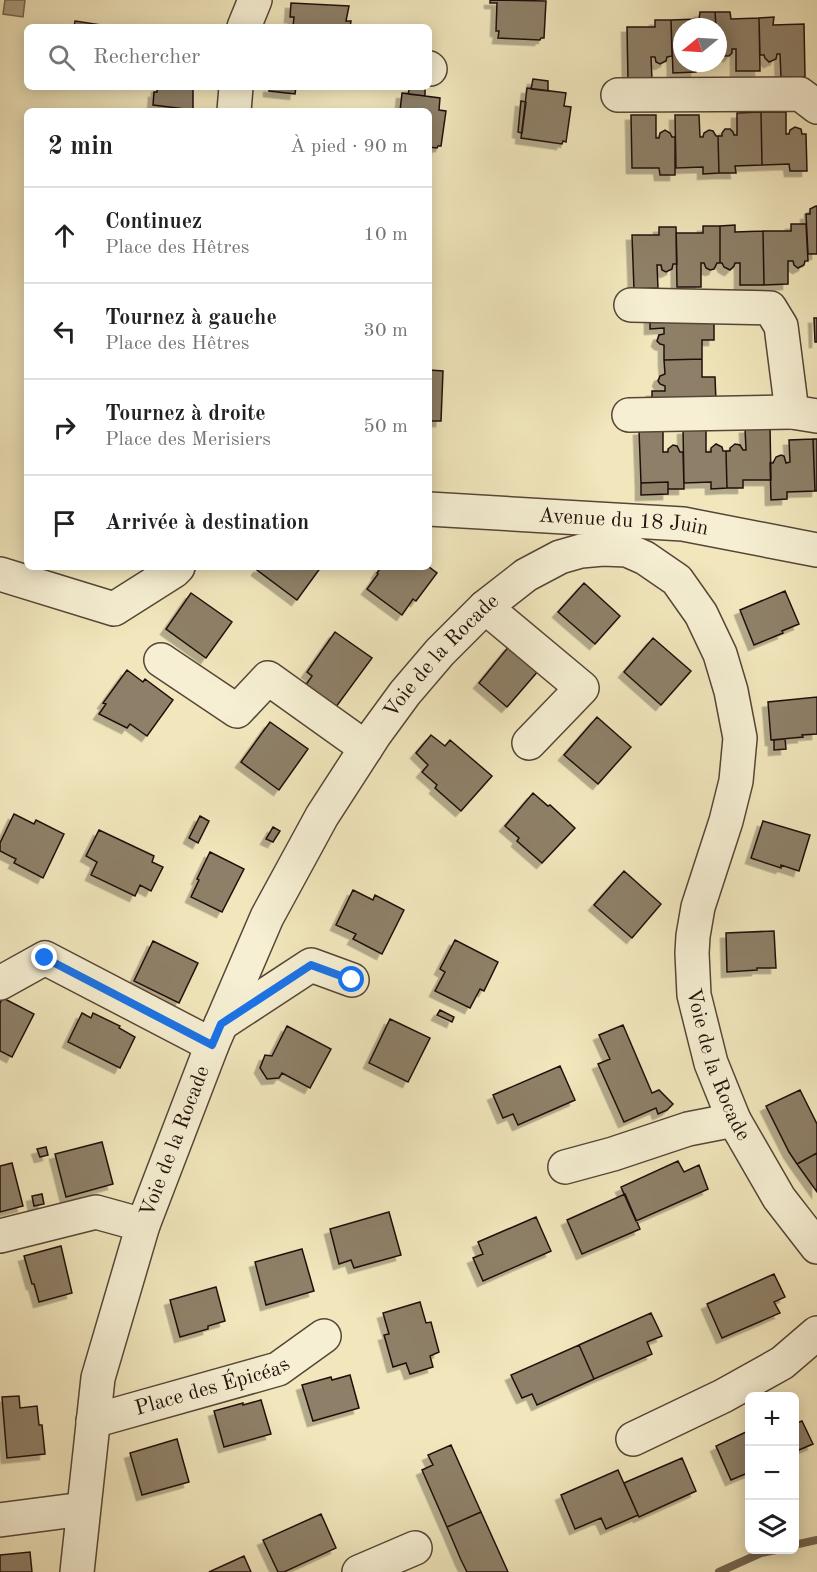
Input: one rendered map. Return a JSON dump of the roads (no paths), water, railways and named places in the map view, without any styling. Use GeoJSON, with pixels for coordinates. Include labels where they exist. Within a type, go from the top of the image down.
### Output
{"type":"FeatureCollection","features":[{"type":"Feature","properties":{"kind":"street"},"geometry":{"type":"LineString","coordinates":[[245,24],[255,0]]}},
{"type":"Feature","properties":{"kind":"street"},"geometry":{"type":"LineString","coordinates":[[234,108],[236,90]]}},
{"type":"Feature","properties":{"kind":"street"},"geometry":{"type":"LineString","coordinates":[[618,95],[800,94],[817,107]]}},
{"type":"Feature","properties":{"kind":"street"},"geometry":{"type":"LineString","coordinates":[[629,415],[804,414],[781,326],[770,308],[631,305]]}},
{"type":"Feature","properties":{"kind":"street","name":"Avenue du 18 Juin"},"geometry":{"type":"LineString","coordinates":[[432,509],[683,524],[817,550]]}},
{"type":"Feature","properties":{"kind":"street","name":"Voie de la Rocade"},"geometry":{"type":"LineString","coordinates":[[77,1572],[98,1377],[143,1225],[217,1035],[267,917],[322,816],[405,693],[440,652],[485,607],[526,575],[560,557],[581,551],[603,549],[627,550],[645,558],[677,580],[701,614],[720,654],[741,738],[736,781],[726,821],[698,907],[692,953],[694,995],[711,1063],[734,1120],[779,1198],[817,1246]]}},
{"type":"Feature","properties":{"kind":"street"},"geometry":{"type":"LineString","coordinates":[[0,574],[114,609],[175,570]]}},
{"type":"Feature","properties":{"kind":"street"},"geometry":{"type":"LineString","coordinates":[[485,607],[582,688],[529,743]]}},
{"type":"Feature","properties":{"kind":"street"},"geometry":{"type":"LineString","coordinates":[[161,660],[237,711],[268,678],[366,748]]}},
{"type":"Feature","properties":{"kind":"street"},"geometry":{"type":"LineString","coordinates":[[0,983],[45,958],[217,1035],[311,965],[352,980]]}},
{"type":"Feature","properties":{"kind":"street"},"geometry":{"type":"LineString","coordinates":[[565,1167],[688,1129],[734,1120]]}},
{"type":"Feature","properties":{"kind":"street"},"geometry":{"type":"LineString","coordinates":[[0,1236],[96,1212],[143,1225]]}},
{"type":"Feature","properties":{"kind":"street"},"geometry":{"type":"LineString","coordinates":[[633,1439],[723,1396],[782,1363],[817,1333]]}},
{"type":"Feature","properties":{"kind":"street","name":"Place des Épicéas"},"geometry":{"type":"LineString","coordinates":[[93,1421],[278,1369],[324,1336]]}},
{"type":"Feature","properties":{"kind":"street"},"geometry":{"type":"LineString","coordinates":[[0,1520],[83,1509]]}},
{"type":"Feature","properties":{"kind":"street"},"geometry":{"type":"LineString","coordinates":[[359,1572],[415,1548]]}},
{"type":"Feature","properties":{"kind":"waterway"},"geometry":{"type":"LineString","coordinates":[[799,1544],[817,1540]]}},
{"type":"Feature","properties":{"kind":"waterway"},"geometry":{"type":"LineString","coordinates":[[719,1572],[759,1554]]}}]}
